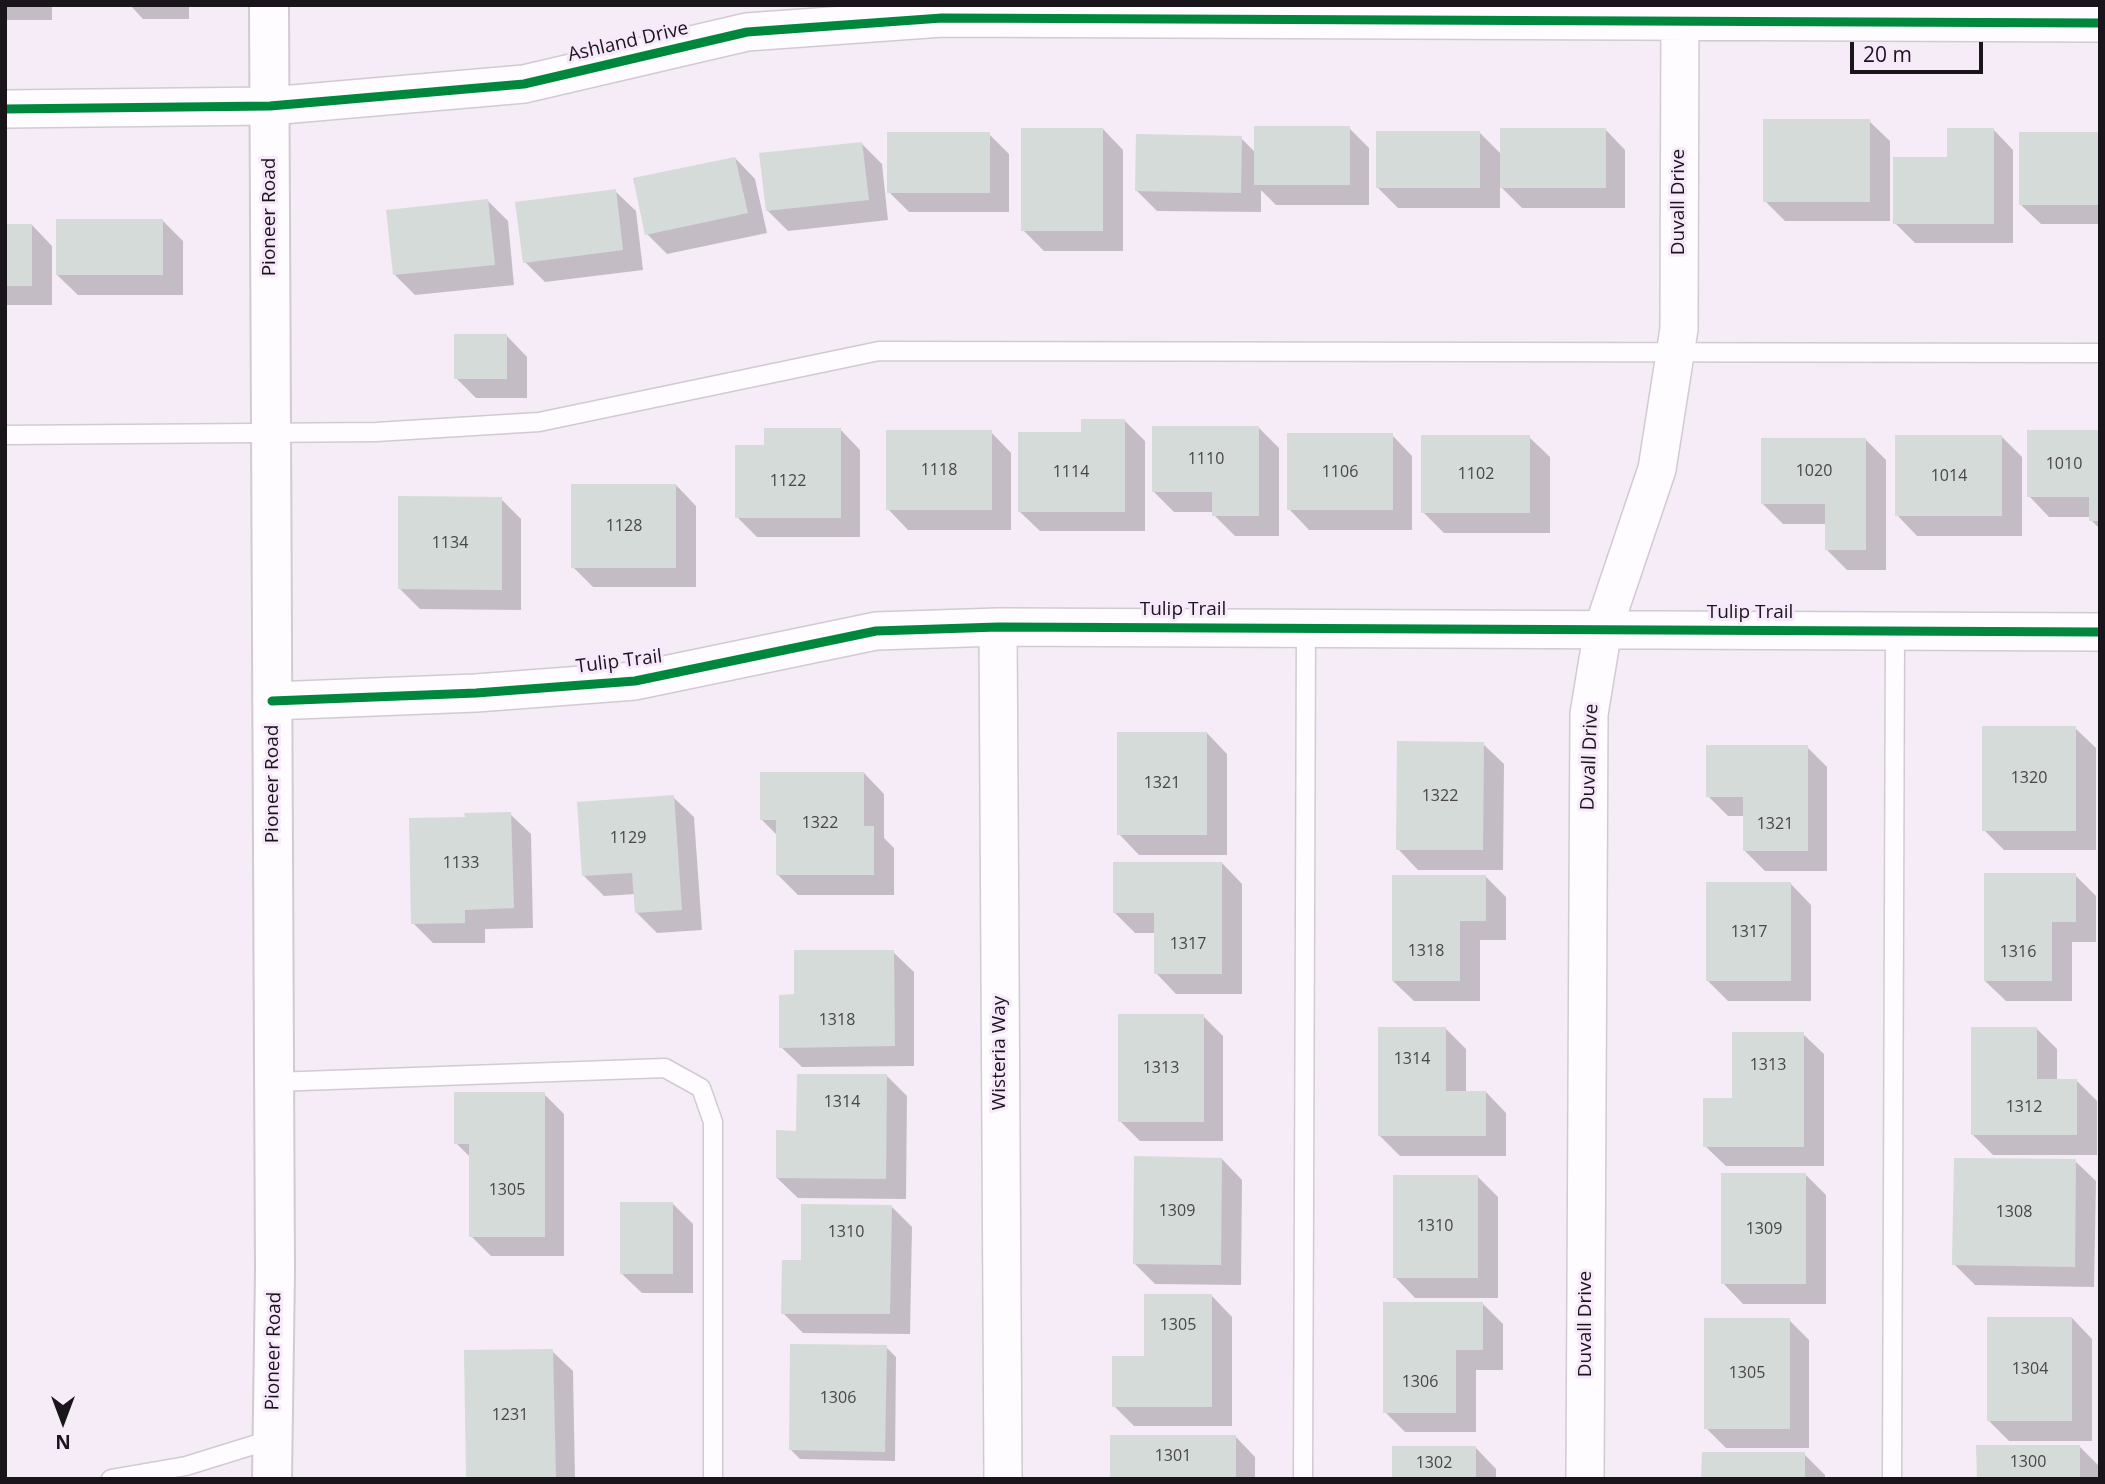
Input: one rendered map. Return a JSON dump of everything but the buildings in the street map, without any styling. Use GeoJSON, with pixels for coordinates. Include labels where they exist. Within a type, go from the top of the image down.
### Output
{"type":"FeatureCollection","features":[{"type":"Feature","properties":{"kind":"main road","name":"Pioneer Road"},"geometry":{"type":"LineString","coordinates":[[269,5],[274,1082],[272,1479]]}},
{"type":"Feature","properties":{"kind":"street","name":"Ashland Drive"},"geometry":{"type":"LineString","coordinates":[[5,109],[270,106],[524,84],[747,33],[942,18],[1680,13],[2100,23]]}},
{"type":"Feature","properties":{"kind":"street","name":"Duvall Drive"},"geometry":{"type":"LineString","coordinates":[[1585,1479],[1589,714],[1603,629],[1657,469],[1679,329],[1680,13]]}},
{"type":"Feature","properties":{"kind":"street","name":"Tulip Trail"},"geometry":{"type":"LineString","coordinates":[[272,701],[475,693],[635,681],[876,631],[998,627],[2100,632]]}},
{"type":"Feature","properties":{"kind":"street","name":"Wisteria Way"},"geometry":{"type":"LineString","coordinates":[[998,627],[1003,1479]]}},
{"type":"Feature","properties":{"kind":"lane"},"geometry":{"type":"LineString","coordinates":[[5,435],[376,432],[538,422],[879,351],[2100,353]]}},
{"type":"Feature","properties":{"kind":"lane"},"geometry":{"type":"LineString","coordinates":[[1303,1479],[1306,628]]}},
{"type":"Feature","properties":{"kind":"lane"},"geometry":{"type":"LineString","coordinates":[[1892,1479],[1895,631]]}},
{"type":"Feature","properties":{"kind":"lane"},"geometry":{"type":"LineString","coordinates":[[274,1082],[665,1068],[701,1088],[713,1122],[713,1479]]}},
{"type":"Feature","properties":{"kind":"lane"},"geometry":{"type":"LineString","coordinates":[[111,1479],[186,1466],[273,1439]]}},
{"type":"Feature","properties":{"kind":"cycle path"},"geometry":{"type":"LineString","coordinates":[[5,109],[270,106],[524,84],[747,32],[942,18],[2100,23]]}},
{"type":"Feature","properties":{"kind":"cycle path"},"geometry":{"type":"LineString","coordinates":[[272,701],[476,693],[635,681],[876,631],[998,627],[2100,632]]}}]}
